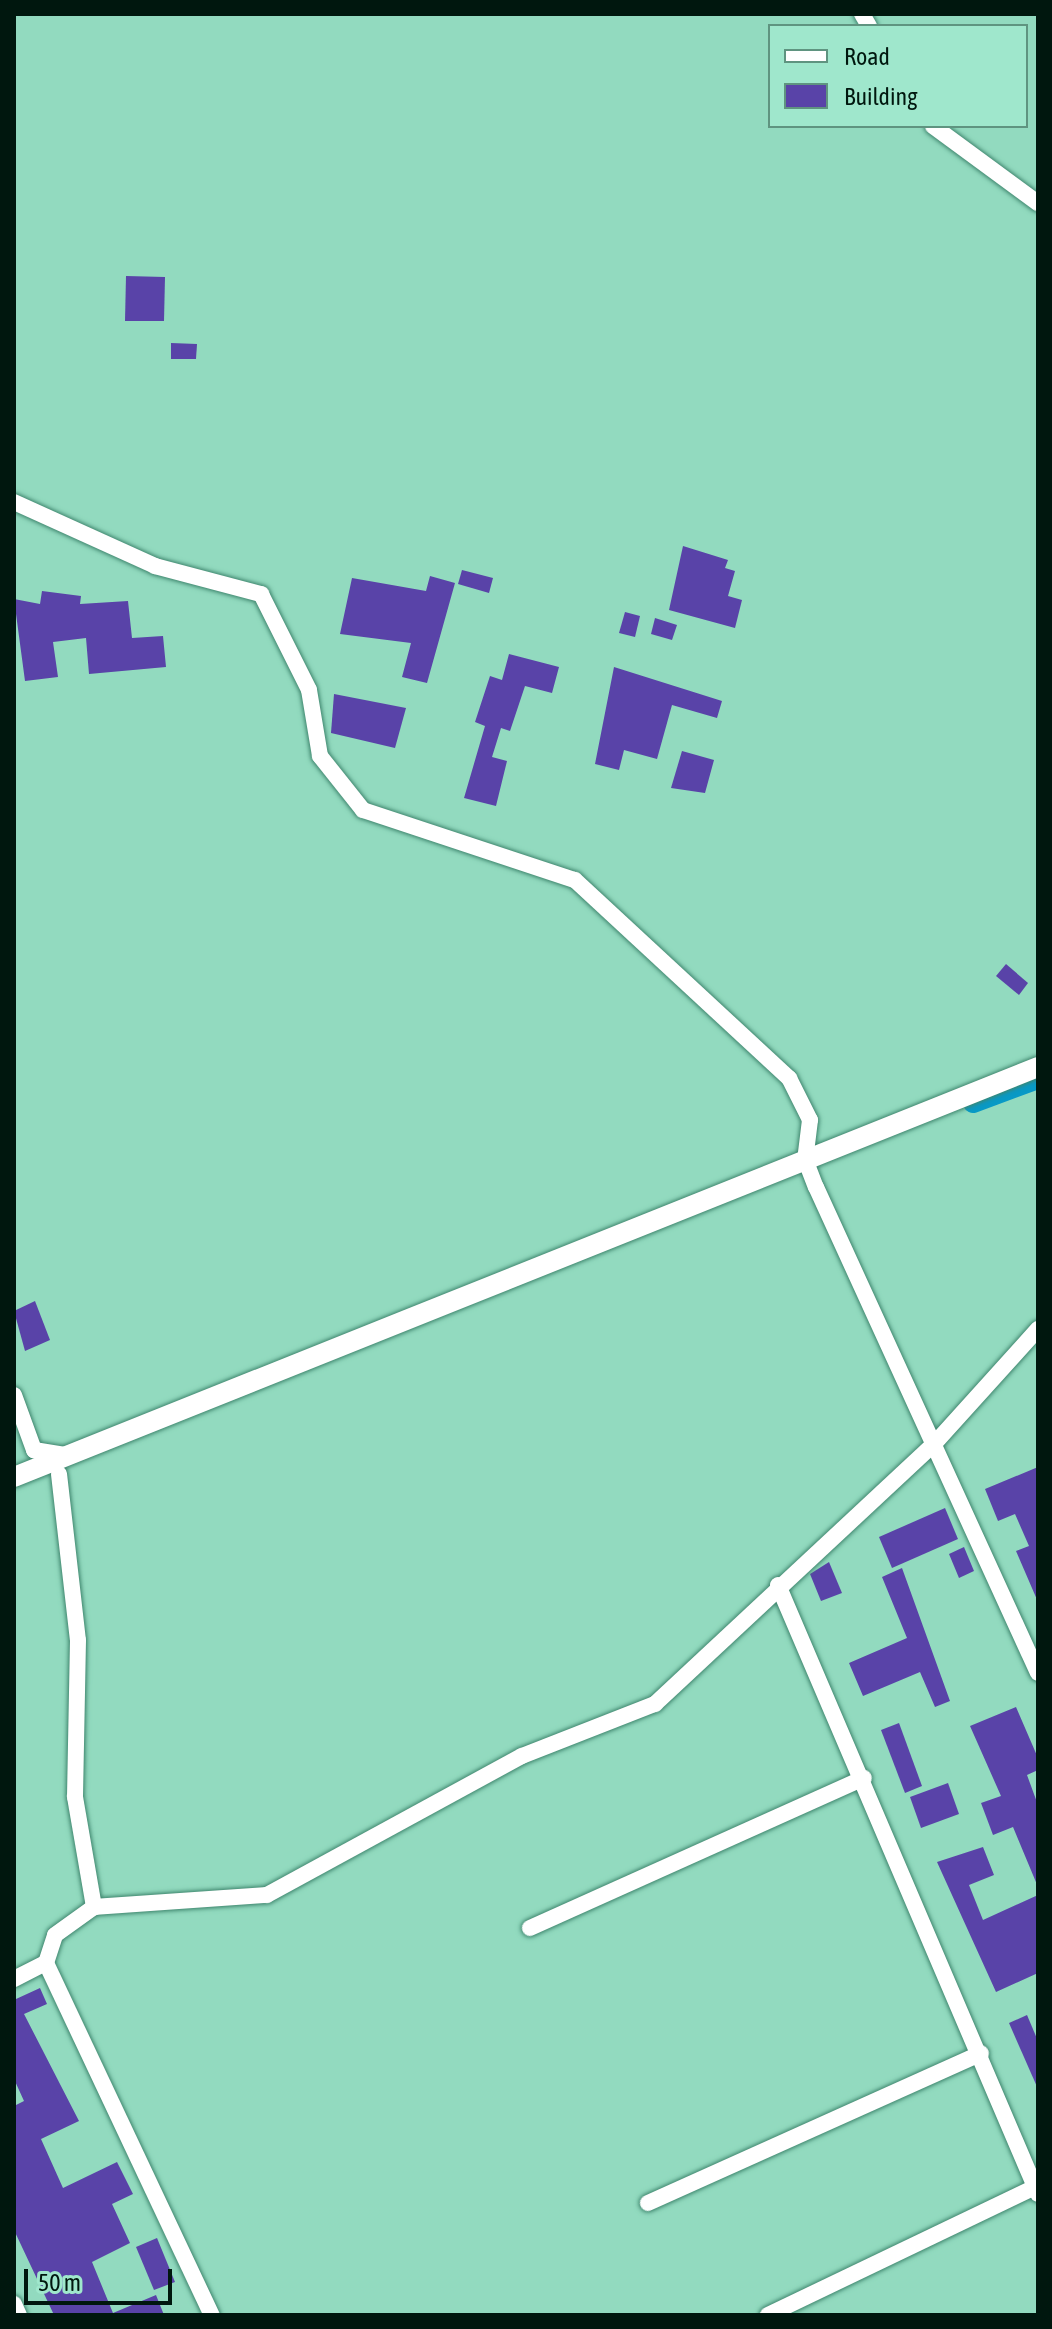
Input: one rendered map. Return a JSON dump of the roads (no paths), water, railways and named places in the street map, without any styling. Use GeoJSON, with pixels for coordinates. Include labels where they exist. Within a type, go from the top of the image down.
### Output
{"type":"FeatureCollection","features":[{"type":"Feature","properties":{"kind":"street"},"geometry":{"type":"LineString","coordinates":[[936,128],[1038,203]]}},
{"type":"Feature","properties":{"kind":"street"},"geometry":{"type":"LineString","coordinates":[[14,502],[155,566],[261,594],[309,690],[320,756],[351,799],[461,846],[575,880],[789,1078],[810,1120],[805,1159],[816,1187],[1038,1673]]}},
{"type":"Feature","properties":{"kind":"street"},"geometry":{"type":"LineString","coordinates":[[14,1477],[1038,1067]]}},
{"type":"Feature","properties":{"kind":"street"},"geometry":{"type":"LineString","coordinates":[[212,2315],[46,1963],[55,1935],[94,1907],[267,1895],[522,1756],[655,1704],[778,1585],[935,1443],[1038,1329]]}},
{"type":"Feature","properties":{"kind":"street"},"geometry":{"type":"LineString","coordinates":[[14,1395],[34,1450],[71,1456]]}},
{"type":"Feature","properties":{"kind":"street"},"geometry":{"type":"LineString","coordinates":[[59,1474],[78,1640],[75,1797],[94,1907]]}},
{"type":"Feature","properties":{"kind":"street"},"geometry":{"type":"LineString","coordinates":[[768,2315],[1036,2190],[864,1778],[778,1585]]}},
{"type":"Feature","properties":{"kind":"street"},"geometry":{"type":"LineString","coordinates":[[530,1928],[864,1778]]}},
{"type":"Feature","properties":{"kind":"street"},"geometry":{"type":"LineString","coordinates":[[14,1979],[46,1963]]}},
{"type":"Feature","properties":{"kind":"street"},"geometry":{"type":"LineString","coordinates":[[648,2203],[981,2053]]}},
{"type":"Feature","properties":{"kind":"street"},"geometry":{"type":"LineString","coordinates":[[14,2304],[19,2315]]}},
{"type":"Feature","properties":{"kind":"waterway"},"geometry":{"type":"LineString","coordinates":[[973,1103],[1038,1079]]}}]}
